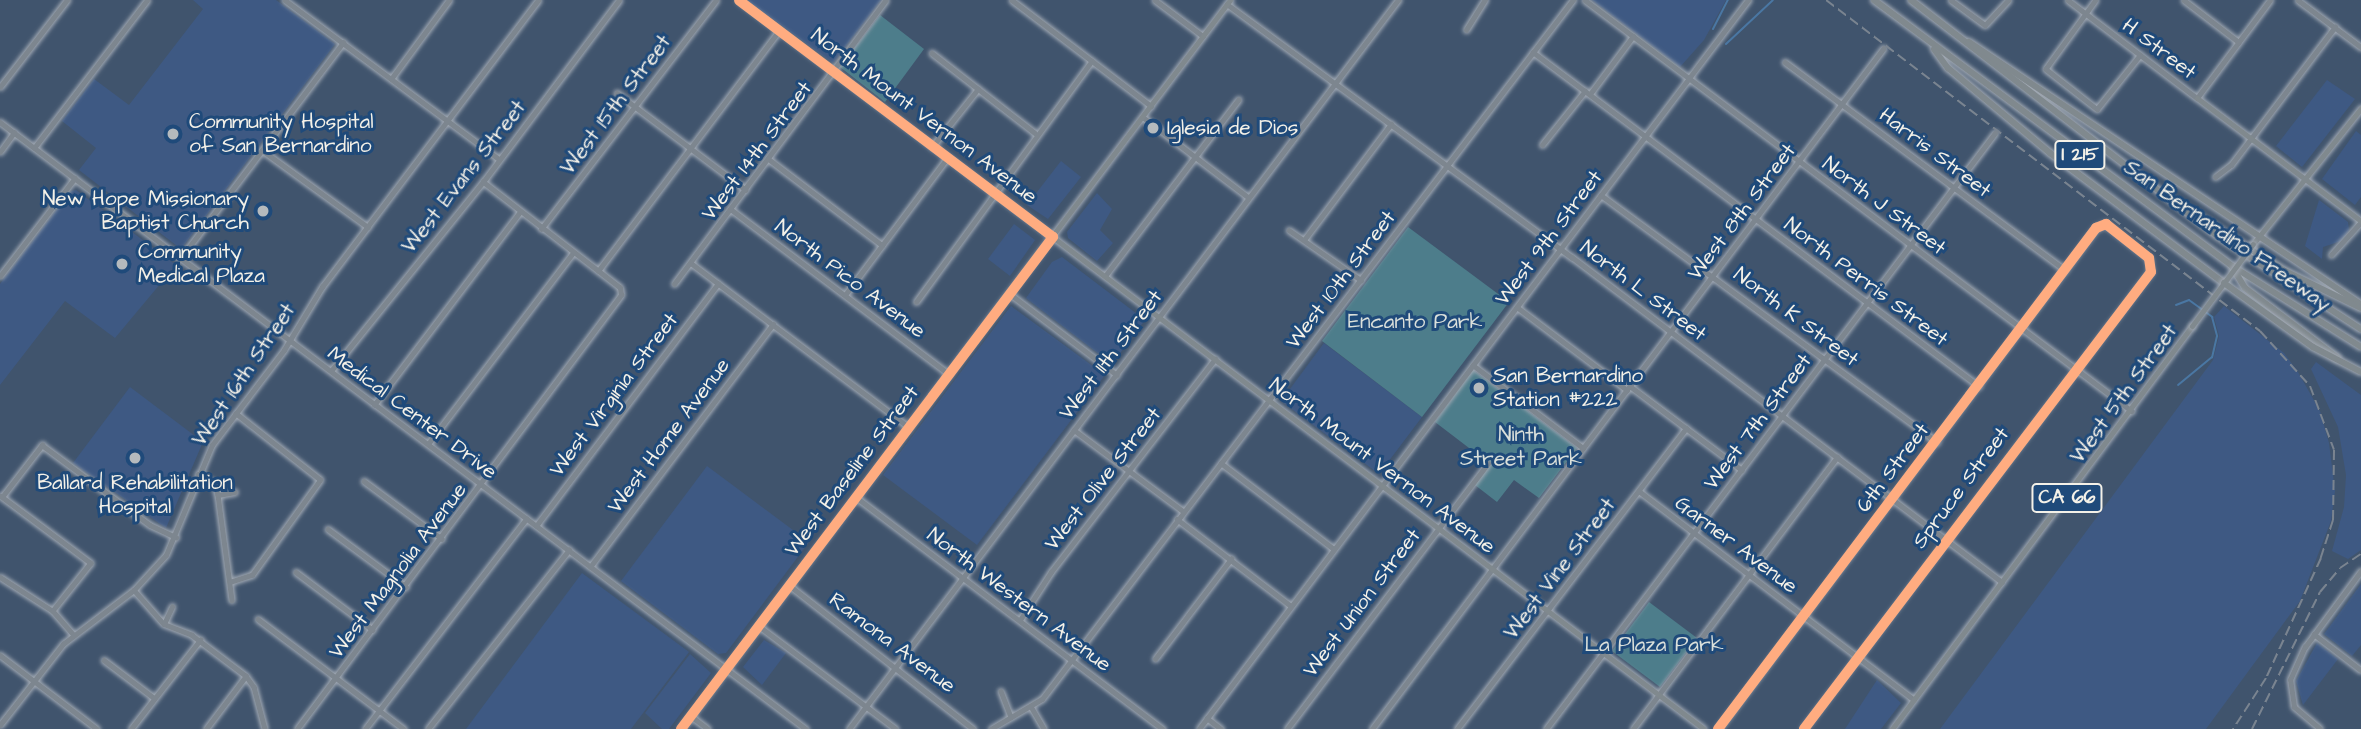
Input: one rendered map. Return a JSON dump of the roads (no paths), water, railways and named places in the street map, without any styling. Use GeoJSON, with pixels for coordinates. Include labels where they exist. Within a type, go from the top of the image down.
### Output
{"type":"FeatureCollection","features":[{"type":"Feature","properties":{"kind":"highway","name":"San Bernardino Freeway"},"geometry":{"type":"LineString","coordinates":[[1874,0],[2232,266],[2361,347]]}},
{"type":"Feature","properties":{"kind":"highway","name":"San Bernardino Freeway"},"geometry":{"type":"LineString","coordinates":[[1911,0],[2151,185],[2275,276],[2361,329]]}},
{"type":"Feature","properties":{"kind":"highway"},"geometry":{"type":"LineString","coordinates":[[1958,37],[1987,50],[2085,122],[2256,240],[2361,306]]}},
{"type":"Feature","properties":{"kind":"highway"},"geometry":{"type":"LineString","coordinates":[[1928,42],[1948,68],[2164,239],[2312,347],[2361,374]]}},
{"type":"Feature","properties":{"kind":"highway"},"geometry":{"type":"LineString","coordinates":[[2151,185],[2285,271],[2361,306]]}},
{"type":"Feature","properties":{"kind":"highway"},"geometry":{"type":"LineString","coordinates":[[2232,266],[2245,288],[2361,374]]}},
{"type":"Feature","properties":{"kind":"main road","name":"North Mount Vernon Avenue"},"geometry":{"type":"LineString","coordinates":[[739,0],[1704,729]]}},
{"type":"Feature","properties":{"kind":"main road","name":"West Baseline Street"},"geometry":{"type":"LineString","coordinates":[[681,729],[1228,2]]}},
{"type":"Feature","properties":{"kind":"main road"},"geometry":{"type":"LineString","coordinates":[[2197,98],[2361,221]]}},
{"type":"Feature","properties":{"kind":"main road","name":"West 5th Street"},"geometry":{"type":"LineString","coordinates":[[1892,729],[2132,411],[2256,240],[2361,108]]}},
{"type":"Feature","properties":{"kind":"street"},"geometry":{"type":"LineString","coordinates":[[0,87],[67,0]]}},
{"type":"Feature","properties":{"kind":"street"},"geometry":{"type":"LineString","coordinates":[[34,148],[147,0]]}},
{"type":"Feature","properties":{"kind":"street"},"geometry":{"type":"LineString","coordinates":[[285,0],[499,159]]}},
{"type":"Feature","properties":{"kind":"street"},"geometry":{"type":"LineString","coordinates":[[391,79],[449,0]]}},
{"type":"Feature","properties":{"kind":"street","name":"West 16th Street"},"geometry":{"type":"LineString","coordinates":[[0,725],[74,634],[134,590],[176,537],[198,474],[212,445],[290,340],[322,287],[538,0]]}},
{"type":"Feature","properties":{"kind":"street","name":"West Evans Street"},"geometry":{"type":"LineString","coordinates":[[331,371],[483,182],[619,0]]}},
{"type":"Feature","properties":{"kind":"street","name":"West 15th Street"},"geometry":{"type":"LineString","coordinates":[[541,229],[716,0]]}},
{"type":"Feature","properties":{"kind":"street","name":"West 14th Street"},"geometry":{"type":"LineString","coordinates":[[674,284],[770,160],[886,0]]}},
{"type":"Feature","properties":{"kind":"street"},"geometry":{"type":"LineString","coordinates":[[1012,0],[1151,106]]}},
{"type":"Feature","properties":{"kind":"street"},"geometry":{"type":"LineString","coordinates":[[1155,0],[1203,36]]}},
{"type":"Feature","properties":{"kind":"street","name":"West 11th Street"},"geometry":{"type":"LineString","coordinates":[[849,729],[1398,0]]}},
{"type":"Feature","properties":{"kind":"street"},"geometry":{"type":"LineString","coordinates":[[1466,30],[1485,0]]}},
{"type":"Feature","properties":{"kind":"street","name":"West 10th Street"},"geometry":{"type":"LineString","coordinates":[[991,729],[1032,708],[1071,660],[1573,0]]}},
{"type":"Feature","properties":{"kind":"street","name":"North J Street"},"geometry":{"type":"LineString","coordinates":[[1586,0],[2132,411]]}},
{"type":"Feature","properties":{"kind":"street","name":"West 9th Street"},"geometry":{"type":"LineString","coordinates":[[1199,729],[1748,0]]}},
{"type":"Feature","properties":{"kind":"street"},"geometry":{"type":"LineString","coordinates":[[1951,0],[1985,25],[2008,0]]}},
{"type":"Feature","properties":{"kind":"street","name":"H Street"},"geometry":{"type":"LineString","coordinates":[[2067,0],[2197,98]]}},
{"type":"Feature","properties":{"kind":"street"},"geometry":{"type":"LineString","coordinates":[[2096,0],[2046,69],[2097,109],[2140,55]]}},
{"type":"Feature","properties":{"kind":"street"},"geometry":{"type":"LineString","coordinates":[[2184,0],[2239,42]]}},
{"type":"Feature","properties":{"kind":"street"},"geometry":{"type":"LineString","coordinates":[[2197,98],[2270,0]]}},
{"type":"Feature","properties":{"kind":"street"},"geometry":{"type":"LineString","coordinates":[[2298,0],[2361,47]]}},
{"type":"Feature","properties":{"kind":"street","name":"North L Street"},"geometry":{"type":"LineString","coordinates":[[1228,2],[1672,331],[2003,582]]}},
{"type":"Feature","properties":{"kind":"street"},"geometry":{"type":"LineString","coordinates":[[2215,177],[2231,165],[2335,27]]}},
{"type":"Feature","properties":{"kind":"street"},"geometry":{"type":"LineString","coordinates":[[483,182],[598,271],[779,31]]}},
{"type":"Feature","properties":{"kind":"street"},"geometry":{"type":"LineString","coordinates":[[1542,145],[1633,36]]}},
{"type":"Feature","properties":{"kind":"street"},"geometry":{"type":"LineString","coordinates":[[180,259],[343,43]]}},
{"type":"Feature","properties":{"kind":"street","name":"West 8th Street"},"geometry":{"type":"LineString","coordinates":[[1372,729],[1884,49]]}},
{"type":"Feature","properties":{"kind":"street","name":"North Perris Street"},"geometry":{"type":"LineString","coordinates":[[1533,52],[1979,386]]}},
{"type":"Feature","properties":{"kind":"street"},"geometry":{"type":"LineString","coordinates":[[932,53],[1035,133]]}},
{"type":"Feature","properties":{"kind":"street"},"geometry":{"type":"LineString","coordinates":[[916,302],[1035,133],[1092,61]]}},
{"type":"Feature","properties":{"kind":"street","name":"Harris Street"},"geometry":{"type":"LineString","coordinates":[[1785,62],[2066,270]]}},
{"type":"Feature","properties":{"kind":"street"},"geometry":{"type":"LineString","coordinates":[[932,147],[978,89]]}},
{"type":"Feature","properties":{"kind":"street"},"geometry":{"type":"LineString","coordinates":[[617,93],[746,190]]}},
{"type":"Feature","properties":{"kind":"street"},"geometry":{"type":"LineString","coordinates":[[1105,276],[1238,100]]}},
{"type":"Feature","properties":{"kind":"street"},"geometry":{"type":"LineString","coordinates":[[1143,117],[1248,197]]}},
{"type":"Feature","properties":{"kind":"street","name":"Medical Center Drive"},"geometry":{"type":"LineString","coordinates":[[0,122],[806,729]]}},
{"type":"Feature","properties":{"kind":"street"},"geometry":{"type":"LineString","coordinates":[[1304,240],[1391,124]]}},
{"type":"Feature","properties":{"kind":"street","name":"West 7th Street"},"geometry":{"type":"LineString","coordinates":[[1546,729],[1995,132]]}},
{"type":"Feature","properties":{"kind":"street"},"geometry":{"type":"LineString","coordinates":[[0,152],[14,133]]}},
{"type":"Feature","properties":{"kind":"street"},"geometry":{"type":"LineString","coordinates":[[262,150],[368,226]]}},
{"type":"Feature","properties":{"kind":"street"},"geometry":{"type":"LineString","coordinates":[[844,295],[947,158]]}},
{"type":"Feature","properties":{"kind":"street"},"geometry":{"type":"LineString","coordinates":[[770,160],[882,245]]}},
{"type":"Feature","properties":{"kind":"street"},"geometry":{"type":"LineString","coordinates":[[0,276],[75,178]]}},
{"type":"Feature","properties":{"kind":"street","name":"North K Street"},"geometry":{"type":"LineString","coordinates":[[1601,195],[1937,442]]}},
{"type":"Feature","properties":{"kind":"street","name":"North Pico Avenue"},"geometry":{"type":"LineString","coordinates":[[732,210],[950,374]]}},
{"type":"Feature","properties":{"kind":"street"},"geometry":{"type":"LineString","coordinates":[[374,405],[520,213]]}},
{"type":"Feature","properties":{"kind":"street"},"geometry":{"type":"LineString","coordinates":[[2331,255],[2361,221]]}},
{"type":"Feature","properties":{"kind":"street","name":"6th Street"},"geometry":{"type":"LineString","coordinates":[[1718,729],[1894,500],[2096,228],[2106,224],[2150,258],[2151,272]]}},
{"type":"Feature","properties":{"kind":"street"},"geometry":{"type":"LineString","coordinates":[[1289,230],[1361,280]]}},
{"type":"Feature","properties":{"kind":"street"},"geometry":{"type":"LineString","coordinates":[[427,445],[573,253]]}},
{"type":"Feature","properties":{"kind":"street"},"geometry":{"type":"LineString","coordinates":[[691,263],[909,428]]}},
{"type":"Feature","properties":{"kind":"street","name":"West Magnolia Avenue"},"geometry":{"type":"LineString","coordinates":[[297,729],[442,540],[621,295],[620,288],[598,271]]}},
{"type":"Feature","properties":{"kind":"street","name":"Spruce Street"},"geometry":{"type":"LineString","coordinates":[[1804,729],[2151,272]]}},
{"type":"Feature","properties":{"kind":"street","name":"West Virginia Street"},"geometry":{"type":"LineString","coordinates":[[536,526],[718,284]]}},
{"type":"Feature","properties":{"kind":"street"},"geometry":{"type":"LineString","coordinates":[[1010,294],[1117,375]]}},
{"type":"Feature","properties":{"kind":"street"},"geometry":{"type":"LineString","coordinates":[[1517,307],[1742,470]]}},
{"type":"Feature","properties":{"kind":"street","name":"West Home Avenue"},"geometry":{"type":"LineString","coordinates":[[590,567],[773,324]]}},
{"type":"Feature","properties":{"kind":"street","name":"West Olive Street"},"geometry":{"type":"LineString","coordinates":[[1020,620],[1128,470],[1215,359]]}},
{"type":"Feature","properties":{"kind":"street"},"geometry":{"type":"LineString","coordinates":[[1473,365],[1583,448]]}},
{"type":"Feature","properties":{"kind":"street"},"geometry":{"type":"LineString","coordinates":[[230,582],[253,575],[320,480],[236,414]]}},
{"type":"Feature","properties":{"kind":"street","name":"West Vine Street"},"geometry":{"type":"LineString","coordinates":[[1457,729],[1686,428]]}},
{"type":"Feature","properties":{"kind":"street"},"geometry":{"type":"LineString","coordinates":[[1074,430],[1183,511]]}},
{"type":"Feature","properties":{"kind":"street"},"geometry":{"type":"LineString","coordinates":[[53,611],[91,563],[1,497],[43,446],[150,525],[176,537]]}},
{"type":"Feature","properties":{"kind":"street"},"geometry":{"type":"LineString","coordinates":[[1633,729],[1838,457]]}},
{"type":"Feature","properties":{"kind":"street"},"geometry":{"type":"LineString","coordinates":[[1220,463],[1334,549]]}},
{"type":"Feature","properties":{"kind":"street","name":"West Union Street"},"geometry":{"type":"LineString","coordinates":[[1287,729],[1488,463]]}},
{"type":"Feature","properties":{"kind":"street"},"geometry":{"type":"LineString","coordinates":[[198,474],[215,484],[218,495],[232,600]]}},
{"type":"Feature","properties":{"kind":"street"},"geometry":{"type":"LineString","coordinates":[[364,481],[442,540]]}},
{"type":"Feature","properties":{"kind":"street","name":"Garner Avenue"},"geometry":{"type":"LineString","coordinates":[[1639,491],[1914,700]]}},
{"type":"Feature","properties":{"kind":"street"},"geometry":{"type":"LineString","coordinates":[[218,495],[235,492]]}},
{"type":"Feature","properties":{"kind":"street","name":"North Western Avenue"},"geometry":{"type":"LineString","coordinates":[[856,497],[1163,729]]}},
{"type":"Feature","properties":{"kind":"street"},"geometry":{"type":"LineString","coordinates":[[365,729],[526,519]]}},
{"type":"Feature","properties":{"kind":"street"},"geometry":{"type":"LineString","coordinates":[[1177,519],[1291,606]]}},
{"type":"Feature","properties":{"kind":"street"},"geometry":{"type":"LineString","coordinates":[[328,529],[406,587]]}},
{"type":"Feature","properties":{"kind":"street"},"geometry":{"type":"LineString","coordinates":[[428,729],[569,550]]}},
{"type":"Feature","properties":{"kind":"street"},"geometry":{"type":"LineString","coordinates":[[1155,659],[1231,559]]}},
{"type":"Feature","properties":{"kind":"street"},"geometry":{"type":"LineString","coordinates":[[2320,729],[2294,707],[2289,694],[2293,672],[2314,634],[2361,571]]}},
{"type":"Feature","properties":{"kind":"street"},"geometry":{"type":"LineString","coordinates":[[296,572],[373,630]]}},
{"type":"Feature","properties":{"kind":"street"},"geometry":{"type":"LineString","coordinates":[[0,577],[53,611],[74,634]]}},
{"type":"Feature","properties":{"kind":"street","name":"Ramona Avenue"},"geometry":{"type":"LineString","coordinates":[[789,585],[973,729]]}},
{"type":"Feature","properties":{"kind":"street"},"geometry":{"type":"LineString","coordinates":[[134,590],[164,624],[200,640],[246,676],[254,687],[265,729]]}},
{"type":"Feature","properties":{"kind":"street"},"geometry":{"type":"LineString","coordinates":[[164,624],[172,607]]}},
{"type":"Feature","properties":{"kind":"street"},"geometry":{"type":"LineString","coordinates":[[258,619],[404,729]]}},
{"type":"Feature","properties":{"kind":"street"},"geometry":{"type":"LineString","coordinates":[[759,626],[896,729]]}},
{"type":"Feature","properties":{"kind":"street"},"geometry":{"type":"LineString","coordinates":[[2314,634],[2361,670]]}},
{"type":"Feature","properties":{"kind":"street"},"geometry":{"type":"LineString","coordinates":[[131,729],[200,640]]}},
{"type":"Feature","properties":{"kind":"street"},"geometry":{"type":"LineString","coordinates":[[0,655],[97,729]]}},
{"type":"Feature","properties":{"kind":"street"},"geometry":{"type":"LineString","coordinates":[[104,660],[154,698]]}},
{"type":"Feature","properties":{"kind":"street"},"geometry":{"type":"LineString","coordinates":[[206,729],[246,676]]}},
{"type":"Feature","properties":{"kind":"street"},"geometry":{"type":"LineString","coordinates":[[1001,691],[1011,717]]}},
{"type":"Feature","properties":{"kind":"street"},"geometry":{"type":"LineString","coordinates":[[1032,708],[1044,729]]}},
{"type":"Feature","properties":{"kind":"street"},"geometry":{"type":"LineString","coordinates":[[691,716],[708,729]]}},
{"type":"Feature","properties":{"kind":"street"},"geometry":{"type":"LineString","coordinates":[[1207,718],[1221,729]]}},
{"type":"Feature","properties":{"kind":"street"},"geometry":{"type":"LineString","coordinates":[[2308,729],[2312,723]]}},
{"type":"Feature","properties":{"kind":"waterway"},"geometry":{"type":"LineString","coordinates":[[1713,29],[1728,0]]}},
{"type":"Feature","properties":{"kind":"waterway"},"geometry":{"type":"LineString","coordinates":[[1726,44],[1773,0]]}},
{"type":"Feature","properties":{"kind":"waterway"},"geometry":{"type":"LineString","coordinates":[[2176,305],[2189,300],[2212,317],[2217,336],[2212,357],[2178,385]]}},
{"type":"Feature","properties":{"kind":"railway"},"geometry":{"type":"LineString","coordinates":[[1826,0],[2260,331],[2310,386],[2334,450],[2333,520],[2321,558],[2266,678],[2233,729]]}},
{"type":"Feature","properties":{"kind":"railway"},"geometry":{"type":"LineString","coordinates":[[2252,729],[2320,592],[2340,568],[2361,554]]}},
{"type":"Feature","properties":{"kind":"place","name":"Iglesia de Dios"},"geometry":{"type":"Point","coordinates":[1153,128]}},
{"type":"Feature","properties":{"kind":"place","name":"Community Hospital of San Bernardino"},"geometry":{"type":"Point","coordinates":[173,134]}},
{"type":"Feature","properties":{"kind":"place","name":"New Hope Missionary Baptist Church"},"geometry":{"type":"Point","coordinates":[263,211]}},
{"type":"Feature","properties":{"kind":"place","name":"Community Medical Plaza"},"geometry":{"type":"Point","coordinates":[122,264]}},
{"type":"Feature","properties":{"kind":"place","name":"San Bernardino Station #222"},"geometry":{"type":"Point","coordinates":[1479,388]}},
{"type":"Feature","properties":{"kind":"place","name":"Ballard Rehabilitation Hospital"},"geometry":{"type":"Point","coordinates":[135,458]}},
{"type":"Feature","properties":{"kind":"park label","name":"Encanto Park"},"geometry":{"type":"Point","coordinates":[1415,322]}},
{"type":"Feature","properties":{"kind":"park label","name":"Ninth Street Park"},"geometry":{"type":"Point","coordinates":[1521,447]}},
{"type":"Feature","properties":{"kind":"park label","name":"La Plaza Park"},"geometry":{"type":"Point","coordinates":[1654,645]}}]}
